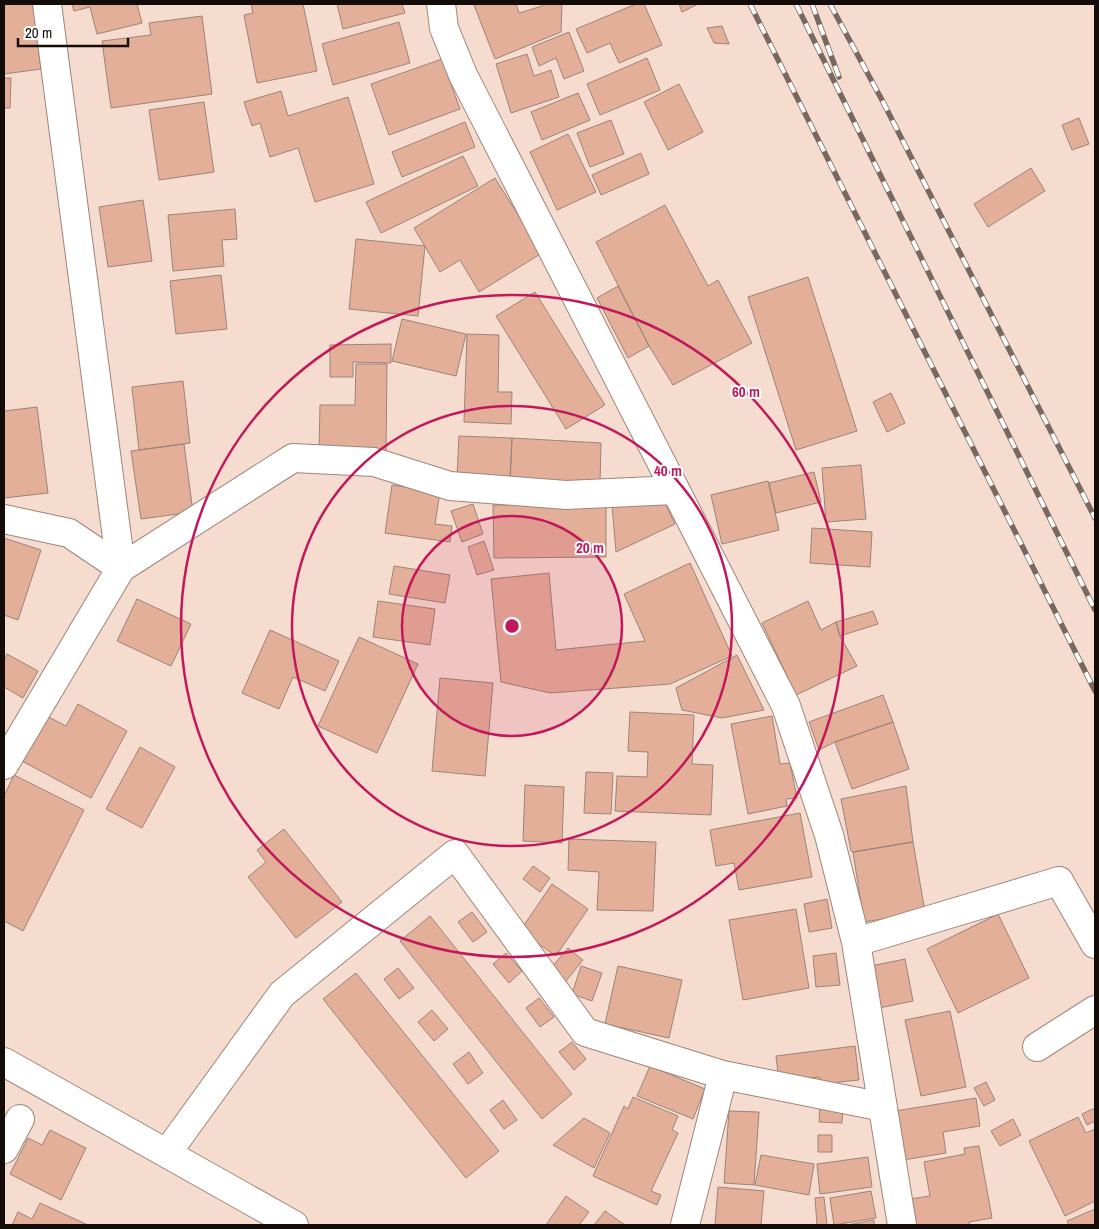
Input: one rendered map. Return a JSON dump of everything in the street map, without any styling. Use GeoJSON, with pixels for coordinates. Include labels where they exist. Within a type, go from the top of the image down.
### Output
{"type":"FeatureCollection","features":[{"type":"Feature","properties":{"kind":"street"},"geometry":{"type":"LineString","coordinates":[[47,4],[121,568]]}},
{"type":"Feature","properties":{"kind":"street"},"geometry":{"type":"LineString","coordinates":[[441,4],[444,28],[464,75],[786,706],[830,835],[856,942],[902,1225]]}},
{"type":"Feature","properties":{"kind":"street"},"geometry":{"type":"LineString","coordinates":[[4,765],[121,568],[293,458],[374,462],[450,486],[566,495],[675,490]]}},
{"type":"Feature","properties":{"kind":"street"},"geometry":{"type":"LineString","coordinates":[[4,519],[69,533],[121,568]]}},
{"type":"Feature","properties":{"kind":"street"},"geometry":{"type":"LineString","coordinates":[[167,1153],[282,994],[455,854],[585,1032],[723,1075],[883,1107]]}},
{"type":"Feature","properties":{"kind":"street"},"geometry":{"type":"LineString","coordinates":[[856,942],[1059,881],[1095,944]]}},
{"type":"Feature","properties":{"kind":"street"},"geometry":{"type":"LineString","coordinates":[[1037,1047],[1095,1010]]}},
{"type":"Feature","properties":{"kind":"street"},"geometry":{"type":"LineString","coordinates":[[4,1062],[294,1225]]}},
{"type":"Feature","properties":{"kind":"street"},"geometry":{"type":"LineString","coordinates":[[685,1225],[723,1075]]}},
{"type":"Feature","properties":{"kind":"street"},"geometry":{"type":"LineString","coordinates":[[4,1149],[20,1119]]}},
{"type":"Feature","properties":{"kind":"building"},"geometry":{"type":"Polygon","coordinates":[[[4,4],[33,4],[41,69],[4,74],[4,4]]]}},
{"type":"Feature","properties":{"kind":"building"},"geometry":{"type":"Polygon","coordinates":[[[72,4],[137,4],[142,23],[97,34],[90,7],[74,11],[72,4]]]}},
{"type":"Feature","properties":{"kind":"building"},"geometry":{"type":"Polygon","coordinates":[[[251,4],[303,4],[317,71],[257,83],[244,15],[253,13],[251,4]]]}},
{"type":"Feature","properties":{"kind":"building"},"geometry":{"type":"Polygon","coordinates":[[[337,4],[402,4],[405,13],[343,29],[337,4]]]}},
{"type":"Feature","properties":{"kind":"building"},"geometry":{"type":"Polygon","coordinates":[[[516,4],[519,13],[542,6],[543,4],[562,4],[561,32],[495,59],[474,5],[516,4]]]}},
{"type":"Feature","properties":{"kind":"building"},"geometry":{"type":"Polygon","coordinates":[[[636,4],[644,4],[662,45],[619,63],[610,43],[587,53],[576,29],[636,4]]]}},
{"type":"Feature","properties":{"kind":"building"},"geometry":{"type":"Polygon","coordinates":[[[679,4],[698,4],[682,12],[679,4]]]}},
{"type":"Feature","properties":{"kind":"building"},"geometry":{"type":"Polygon","coordinates":[[[202,16],[212,94],[111,108],[102,41],[151,35],[149,23],[202,16]]]}},
{"type":"Feature","properties":{"kind":"building"},"geometry":{"type":"Polygon","coordinates":[[[399,22],[410,63],[333,85],[322,44],[399,22]]]}},
{"type":"Feature","properties":{"kind":"building"},"geometry":{"type":"Polygon","coordinates":[[[722,26],[729,44],[714,43],[707,28],[722,26]]]}},
{"type":"Feature","properties":{"kind":"building"},"geometry":{"type":"Polygon","coordinates":[[[569,32],[584,71],[564,79],[556,58],[539,66],[532,47],[569,32]]]}},
{"type":"Feature","properties":{"kind":"building"},"geometry":{"type":"Polygon","coordinates":[[[527,54],[534,76],[551,70],[559,97],[511,113],[496,64],[527,54]]]}},
{"type":"Feature","properties":{"kind":"building"},"geometry":{"type":"Polygon","coordinates":[[[647,58],[660,90],[600,115],[587,84],[647,58]]]}},
{"type":"Feature","properties":{"kind":"building"},"geometry":{"type":"Polygon","coordinates":[[[442,59],[460,109],[389,135],[371,84],[442,59]]]}},
{"type":"Feature","properties":{"kind":"building"},"geometry":{"type":"Polygon","coordinates":[[[4,78],[11,78],[10,108],[4,108],[4,78]]]}},
{"type":"Feature","properties":{"kind":"building"},"geometry":{"type":"Polygon","coordinates":[[[679,84],[703,132],[668,150],[644,102],[679,84]]]}},
{"type":"Feature","properties":{"kind":"building"},"geometry":{"type":"Polygon","coordinates":[[[281,91],[288,116],[348,97],[374,184],[315,202],[298,148],[270,157],[260,123],[252,126],[244,102],[281,91]]]}},
{"type":"Feature","properties":{"kind":"building"},"geometry":{"type":"Polygon","coordinates":[[[578,93],[590,120],[542,140],[531,112],[578,93]]]}},
{"type":"Feature","properties":{"kind":"building"},"geometry":{"type":"Polygon","coordinates":[[[204,102],[214,172],[159,180],[149,110],[204,102]]]}},
{"type":"Feature","properties":{"kind":"building"},"geometry":{"type":"Polygon","coordinates":[[[1079,118],[1089,144],[1072,150],[1062,125],[1079,118]]]}},
{"type":"Feature","properties":{"kind":"building"},"geometry":{"type":"Polygon","coordinates":[[[611,120],[624,154],[590,167],[577,133],[611,120]]]}},
{"type":"Feature","properties":{"kind":"building"},"geometry":{"type":"Polygon","coordinates":[[[465,122],[475,147],[402,177],[392,152],[465,122]]]}},
{"type":"Feature","properties":{"kind":"building"},"geometry":{"type":"Polygon","coordinates":[[[568,134],[596,192],[557,210],[530,152],[568,134]]]}},
{"type":"Feature","properties":{"kind":"building"},"geometry":{"type":"Polygon","coordinates":[[[641,153],[649,174],[601,195],[592,175],[641,153]]]}},
{"type":"Feature","properties":{"kind":"building"},"geometry":{"type":"Polygon","coordinates":[[[463,156],[478,186],[381,233],[366,202],[463,156]]]}},
{"type":"Feature","properties":{"kind":"building"},"geometry":{"type":"Polygon","coordinates":[[[1031,168],[1045,191],[988,227],[974,204],[1031,168]]]}},
{"type":"Feature","properties":{"kind":"building"},"geometry":{"type":"Polygon","coordinates":[[[495,178],[542,253],[479,292],[460,260],[440,272],[414,228],[495,178]]]}},
{"type":"Feature","properties":{"kind":"building"},"geometry":{"type":"Polygon","coordinates":[[[143,200],[152,261],[108,267],[99,207],[143,200]]]}},
{"type":"Feature","properties":{"kind":"building"},"geometry":{"type":"Polygon","coordinates":[[[665,205],[708,286],[718,280],[752,343],[673,385],[649,346],[596,242],[665,205]]]}},
{"type":"Feature","properties":{"kind":"building"},"geometry":{"type":"Polygon","coordinates":[[[235,209],[237,239],[222,240],[224,266],[173,271],[168,215],[235,209]]]}},
{"type":"Feature","properties":{"kind":"building"},"geometry":{"type":"Polygon","coordinates":[[[356,239],[425,246],[418,316],[349,309],[356,239]]]}},
{"type":"Feature","properties":{"kind":"building"},"geometry":{"type":"Polygon","coordinates":[[[221,275],[227,329],[176,334],[170,281],[221,275]]]}},
{"type":"Feature","properties":{"kind":"building"},"geometry":{"type":"Polygon","coordinates":[[[808,277],[857,431],[796,450],[748,297],[808,277]]]}},
{"type":"Feature","properties":{"kind":"building"},"geometry":{"type":"Polygon","coordinates":[[[618,286],[649,346],[628,358],[597,298],[618,286]]]}},
{"type":"Feature","properties":{"kind":"building"},"geometry":{"type":"Polygon","coordinates":[[[535,292],[605,405],[566,429],[496,316],[535,292]]]}},
{"type":"Feature","properties":{"kind":"building"},"geometry":{"type":"Polygon","coordinates":[[[402,319],[466,334],[456,376],[392,361],[402,319]]]}},
{"type":"Feature","properties":{"kind":"building"},"geometry":{"type":"Polygon","coordinates":[[[467,334],[499,335],[498,392],[512,392],[511,424],[464,422],[467,334]]]}},
{"type":"Feature","properties":{"kind":"building"},"geometry":{"type":"Polygon","coordinates":[[[391,344],[391,363],[353,362],[353,377],[330,377],[330,345],[391,344]]]}},
{"type":"Feature","properties":{"kind":"building"},"geometry":{"type":"Polygon","coordinates":[[[356,364],[387,364],[386,452],[319,451],[320,405],[355,405],[356,364]]]}},
{"type":"Feature","properties":{"kind":"building"},"geometry":{"type":"Polygon","coordinates":[[[183,381],[190,443],[139,450],[132,387],[183,381]]]}},
{"type":"Feature","properties":{"kind":"building"},"geometry":{"type":"Polygon","coordinates":[[[891,393],[905,423],[887,432],[873,402],[891,393]]]}},
{"type":"Feature","properties":{"kind":"building"},"geometry":{"type":"Polygon","coordinates":[[[37,407],[48,493],[4,498],[4,411],[37,407]]]}},
{"type":"Feature","properties":{"kind":"building"},"geometry":{"type":"Polygon","coordinates":[[[459,436],[512,438],[510,480],[457,477],[459,436]]]}},
{"type":"Feature","properties":{"kind":"building"},"geometry":{"type":"Polygon","coordinates":[[[512,438],[601,443],[600,483],[510,480],[512,438]]]}},
{"type":"Feature","properties":{"kind":"building"},"geometry":{"type":"Polygon","coordinates":[[[184,444],[193,512],[141,519],[131,451],[184,444]]]}},
{"type":"Feature","properties":{"kind":"building"},"geometry":{"type":"Polygon","coordinates":[[[861,465],[866,519],[826,522],[822,468],[861,465]]]}},
{"type":"Feature","properties":{"kind":"building"},"geometry":{"type":"Polygon","coordinates":[[[814,472],[821,502],[776,513],[769,483],[814,472]]]}},
{"type":"Feature","properties":{"kind":"building"},"geometry":{"type":"Polygon","coordinates":[[[768,481],[779,530],[722,544],[711,495],[768,481]]]}},
{"type":"Feature","properties":{"kind":"building"},"geometry":{"type":"Polygon","coordinates":[[[392,485],[440,492],[435,524],[452,526],[450,542],[385,533],[392,485]]]}},
{"type":"Feature","properties":{"kind":"building"},"geometry":{"type":"Polygon","coordinates":[[[664,501],[675,524],[616,552],[612,505],[664,501]]]}},
{"type":"Feature","properties":{"kind":"building"},"geometry":{"type":"Polygon","coordinates":[[[473,504],[483,534],[462,542],[451,511],[473,504]]]}},
{"type":"Feature","properties":{"kind":"building"},"geometry":{"type":"Polygon","coordinates":[[[606,504],[606,557],[494,558],[493,505],[606,504]]]}},
{"type":"Feature","properties":{"kind":"building"},"geometry":{"type":"Polygon","coordinates":[[[812,528],[872,532],[870,567],[810,563],[812,528]]]}},
{"type":"Feature","properties":{"kind":"building"},"geometry":{"type":"Polygon","coordinates":[[[4,538],[41,550],[18,620],[4,615],[4,538]]]}},
{"type":"Feature","properties":{"kind":"building"},"geometry":{"type":"Polygon","coordinates":[[[484,541],[494,570],[477,575],[468,547],[484,541]]]}},
{"type":"Feature","properties":{"kind":"building"},"geometry":{"type":"Polygon","coordinates":[[[690,563],[732,656],[670,684],[550,693],[501,682],[491,579],[549,573],[556,650],[645,641],[624,594],[690,563]]]}},
{"type":"Feature","properties":{"kind":"building"},"geometry":{"type":"Polygon","coordinates":[[[394,566],[450,575],[445,603],[389,594],[394,566]]]}},
{"type":"Feature","properties":{"kind":"building"},"geometry":{"type":"Polygon","coordinates":[[[137,599],[191,624],[171,666],[117,641],[137,599]]]}},
{"type":"Feature","properties":{"kind":"building"},"geometry":{"type":"Polygon","coordinates":[[[378,601],[435,609],[430,645],[373,637],[378,601]]]}},
{"type":"Feature","properties":{"kind":"building"},"geometry":{"type":"Polygon","coordinates":[[[808,601],[821,630],[836,622],[840,636],[857,666],[796,695],[762,623],[808,601]]]}},
{"type":"Feature","properties":{"kind":"building"},"geometry":{"type":"Polygon","coordinates":[[[873,611],[878,624],[840,636],[836,622],[873,611]]]}},
{"type":"Feature","properties":{"kind":"building"},"geometry":{"type":"Polygon","coordinates":[[[270,630],[339,661],[325,691],[293,677],[279,709],[242,693],[270,630]]]}},
{"type":"Feature","properties":{"kind":"building"},"geometry":{"type":"Polygon","coordinates":[[[359,637],[418,664],[377,753],[318,726],[359,637]]]}},
{"type":"Feature","properties":{"kind":"building"},"geometry":{"type":"Polygon","coordinates":[[[7,654],[38,671],[23,698],[4,687],[4,660],[7,654]]]}},
{"type":"Feature","properties":{"kind":"building"},"geometry":{"type":"Polygon","coordinates":[[[737,655],[764,710],[722,718],[682,710],[676,688],[737,655]]]}},
{"type":"Feature","properties":{"kind":"building"},"geometry":{"type":"Polygon","coordinates":[[[440,678],[493,683],[485,776],[432,771],[440,678]]]}},
{"type":"Feature","properties":{"kind":"building"},"geometry":{"type":"Polygon","coordinates":[[[883,695],[893,722],[835,742],[819,750],[809,722],[883,695]]]}},
{"type":"Feature","properties":{"kind":"building"},"geometry":{"type":"Polygon","coordinates":[[[78,704],[127,731],[91,798],[20,760],[45,715],[66,726],[78,704]]]}},
{"type":"Feature","properties":{"kind":"building"},"geometry":{"type":"Polygon","coordinates":[[[630,712],[694,715],[692,764],[713,765],[711,815],[615,811],[617,776],[647,777],[648,752],[628,751],[630,712]]]}},
{"type":"Feature","properties":{"kind":"building"},"geometry":{"type":"Polygon","coordinates":[[[772,716],[780,764],[790,763],[797,798],[786,799],[787,806],[748,814],[731,724],[772,716]]]}},
{"type":"Feature","properties":{"kind":"building"},"geometry":{"type":"Polygon","coordinates":[[[893,722],[909,769],[852,789],[835,742],[893,722]]]}},
{"type":"Feature","properties":{"kind":"building"},"geometry":{"type":"Polygon","coordinates":[[[140,747],[175,767],[142,828],[106,809],[140,747]]]}},
{"type":"Feature","properties":{"kind":"building"},"geometry":{"type":"Polygon","coordinates":[[[586,772],[613,773],[611,814],[584,813],[586,772]]]}},
{"type":"Feature","properties":{"kind":"building"},"geometry":{"type":"Polygon","coordinates":[[[14,775],[84,810],[23,931],[4,921],[4,796],[14,775]]]}},
{"type":"Feature","properties":{"kind":"building"},"geometry":{"type":"Polygon","coordinates":[[[525,785],[564,787],[562,843],[523,841],[525,785]]]}},
{"type":"Feature","properties":{"kind":"building"},"geometry":{"type":"Polygon","coordinates":[[[906,786],[913,842],[851,851],[841,799],[906,786]]]}},
{"type":"Feature","properties":{"kind":"building"},"geometry":{"type":"Polygon","coordinates":[[[800,813],[812,877],[739,890],[734,863],[716,866],[710,830],[800,813]]]}},
{"type":"Feature","properties":{"kind":"building"},"geometry":{"type":"Polygon","coordinates":[[[284,829],[342,902],[296,938],[248,877],[266,862],[257,850],[284,829]]]}},
{"type":"Feature","properties":{"kind":"building"},"geometry":{"type":"Polygon","coordinates":[[[569,839],[656,842],[653,911],[597,910],[599,872],[568,870],[569,839]]]}},
{"type":"Feature","properties":{"kind":"building"},"geometry":{"type":"Polygon","coordinates":[[[913,842],[925,912],[864,922],[853,852],[913,842]]]}},
{"type":"Feature","properties":{"kind":"building"},"geometry":{"type":"Polygon","coordinates":[[[533,866],[550,878],[540,892],[523,879],[533,866]]]}},
{"type":"Feature","properties":{"kind":"building"},"geometry":{"type":"Polygon","coordinates":[[[552,884],[588,909],[556,956],[520,931],[552,884]]]}},
{"type":"Feature","properties":{"kind":"building"},"geometry":{"type":"Polygon","coordinates":[[[827,899],[832,928],[809,932],[804,904],[827,899]]]}},
{"type":"Feature","properties":{"kind":"building"},"geometry":{"type":"Polygon","coordinates":[[[796,909],[809,988],[743,1000],[729,920],[796,909]]]}},
{"type":"Feature","properties":{"kind":"building"},"geometry":{"type":"Polygon","coordinates":[[[472,912],[487,932],[473,942],[458,922],[472,912]]]}},
{"type":"Feature","properties":{"kind":"building"},"geometry":{"type":"Polygon","coordinates":[[[998,914],[1029,978],[958,1013],[927,949],[998,914]]]}},
{"type":"Feature","properties":{"kind":"building"},"geometry":{"type":"Polygon","coordinates":[[[430,916],[572,1094],[542,1119],[400,941],[430,916]]]}},
{"type":"Feature","properties":{"kind":"building"},"geometry":{"type":"Polygon","coordinates":[[[568,948],[583,960],[566,981],[551,968],[568,948]]]}},
{"type":"Feature","properties":{"kind":"building"},"geometry":{"type":"Polygon","coordinates":[[[506,953],[522,971],[509,983],[493,964],[506,953]]]}},
{"type":"Feature","properties":{"kind":"building"},"geometry":{"type":"Polygon","coordinates":[[[836,953],[840,985],[816,987],[813,956],[836,953]]]}},
{"type":"Feature","properties":{"kind":"building"},"geometry":{"type":"Polygon","coordinates":[[[905,959],[913,1001],[879,1008],[871,966],[905,959]]]}},
{"type":"Feature","properties":{"kind":"building"},"geometry":{"type":"Polygon","coordinates":[[[581,966],[602,973],[592,1001],[572,994],[581,966]]]}},
{"type":"Feature","properties":{"kind":"building"},"geometry":{"type":"Polygon","coordinates":[[[618,966],[682,980],[669,1038],[605,1024],[618,966]]]}},
{"type":"Feature","properties":{"kind":"building"},"geometry":{"type":"Polygon","coordinates":[[[398,968],[414,988],[399,999],[384,979],[398,968]]]}},
{"type":"Feature","properties":{"kind":"building"},"geometry":{"type":"Polygon","coordinates":[[[356,973],[499,1151],[466,1178],[323,999],[356,973]]]}},
{"type":"Feature","properties":{"kind":"building"},"geometry":{"type":"Polygon","coordinates":[[[539,998],[554,1017],[540,1027],[526,1008],[539,998]]]}},
{"type":"Feature","properties":{"kind":"building"},"geometry":{"type":"Polygon","coordinates":[[[432,1010],[448,1029],[434,1041],[418,1022],[432,1010]]]}},
{"type":"Feature","properties":{"kind":"building"},"geometry":{"type":"Polygon","coordinates":[[[950,1011],[966,1087],[921,1096],[905,1020],[950,1011]]]}},
{"type":"Feature","properties":{"kind":"building"},"geometry":{"type":"Polygon","coordinates":[[[572,1042],[586,1059],[574,1070],[559,1052],[572,1042]]]}},
{"type":"Feature","properties":{"kind":"building"},"geometry":{"type":"Polygon","coordinates":[[[855,1046],[859,1080],[820,1084],[819,1077],[779,1082],[776,1056],[855,1046]]]}},
{"type":"Feature","properties":{"kind":"building"},"geometry":{"type":"Polygon","coordinates":[[[469,1052],[483,1073],[468,1084],[453,1064],[469,1052]]]}},
{"type":"Feature","properties":{"kind":"building"},"geometry":{"type":"Polygon","coordinates":[[[650,1066],[705,1089],[693,1119],[637,1096],[650,1066]]]}},
{"type":"Feature","properties":{"kind":"building"},"geometry":{"type":"Polygon","coordinates":[[[986,1082],[995,1100],[984,1106],[974,1088],[986,1082]]]}},
{"type":"Feature","properties":{"kind":"building"},"geometry":{"type":"Polygon","coordinates":[[[633,1097],[678,1116],[672,1130],[678,1133],[651,1191],[661,1195],[657,1205],[593,1176],[624,1106],[628,1109],[633,1097]]]}},
{"type":"Feature","properties":{"kind":"building"},"geometry":{"type":"Polygon","coordinates":[[[976,1098],[980,1126],[943,1132],[946,1153],[903,1160],[895,1111],[976,1098]]]}},
{"type":"Feature","properties":{"kind":"building"},"geometry":{"type":"Polygon","coordinates":[[[503,1100],[517,1120],[504,1129],[490,1110],[503,1100]]]}},
{"type":"Feature","properties":{"kind":"building"},"geometry":{"type":"Polygon","coordinates":[[[820,1106],[843,1108],[842,1123],[819,1122],[820,1106]]]}},
{"type":"Feature","properties":{"kind":"building"},"geometry":{"type":"Polygon","coordinates":[[[1095,1108],[1095,1121],[1087,1125],[1082,1114],[1095,1108]]]}},
{"type":"Feature","properties":{"kind":"building"},"geometry":{"type":"Polygon","coordinates":[[[729,1111],[759,1112],[754,1185],[724,1183],[729,1111]]]}},
{"type":"Feature","properties":{"kind":"building"},"geometry":{"type":"Polygon","coordinates":[[[1078,1117],[1086,1133],[1095,1129],[1095,1201],[1065,1216],[1029,1141],[1078,1117]]]}},
{"type":"Feature","properties":{"kind":"building"},"geometry":{"type":"Polygon","coordinates":[[[584,1118],[610,1133],[594,1168],[553,1145],[584,1118]]]}},
{"type":"Feature","properties":{"kind":"building"},"geometry":{"type":"Polygon","coordinates":[[[1013,1119],[1021,1135],[1000,1146],[991,1131],[1013,1119]]]}},
{"type":"Feature","properties":{"kind":"building"},"geometry":{"type":"Polygon","coordinates":[[[50,1130],[86,1148],[61,1200],[10,1174],[28,1138],[42,1145],[50,1130]]]}},
{"type":"Feature","properties":{"kind":"building"},"geometry":{"type":"Polygon","coordinates":[[[818,1135],[832,1135],[832,1152],[818,1152],[818,1135]]]}},
{"type":"Feature","properties":{"kind":"building"},"geometry":{"type":"Polygon","coordinates":[[[979,1146],[992,1218],[969,1222],[970,1225],[914,1225],[910,1199],[930,1196],[924,1162],[965,1154],[964,1148],[979,1146]]]}},
{"type":"Feature","properties":{"kind":"building"},"geometry":{"type":"Polygon","coordinates":[[[761,1155],[814,1164],[809,1195],[755,1185],[761,1155]]]}},
{"type":"Feature","properties":{"kind":"building"},"geometry":{"type":"Polygon","coordinates":[[[868,1157],[872,1187],[820,1194],[817,1164],[868,1157]]]}},
{"type":"Feature","properties":{"kind":"building"},"geometry":{"type":"Polygon","coordinates":[[[718,1187],[764,1191],[761,1225],[715,1225],[718,1187]]]}},
{"type":"Feature","properties":{"kind":"building"},"geometry":{"type":"Polygon","coordinates":[[[871,1191],[876,1218],[834,1225],[830,1198],[871,1191]]]}},
{"type":"Feature","properties":{"kind":"building"},"geometry":{"type":"Polygon","coordinates":[[[566,1196],[589,1212],[579,1225],[546,1225],[566,1196]]]}},
{"type":"Feature","properties":{"kind":"building"},"geometry":{"type":"Polygon","coordinates":[[[824,1197],[827,1225],[817,1225],[815,1198],[824,1197]]]}},
{"type":"Feature","properties":{"kind":"building"},"geometry":{"type":"Polygon","coordinates":[[[40,1203],[88,1225],[12,1225],[18,1212],[32,1219],[40,1203]]]}},
{"type":"Feature","properties":{"kind":"building"},"geometry":{"type":"Polygon","coordinates":[[[1095,1209],[1095,1225],[1069,1225],[1067,1221],[1095,1209]]]}},
{"type":"Feature","properties":{"kind":"building"},"geometry":{"type":"Polygon","coordinates":[[[605,1211],[625,1225],[594,1225],[605,1211]]]}},
{"type":"Feature","properties":{"kind":"building"},"geometry":{"type":"Polygon","coordinates":[[[874,1220],[874,1225],[847,1225],[874,1220]]]}},
{"type":"Feature","properties":{"kind":"railway"},"geometry":{"type":"LineString","coordinates":[[750,4],[1095,691]]}},
{"type":"Feature","properties":{"kind":"railway"},"geometry":{"type":"LineString","coordinates":[[796,4],[1095,610]]}},
{"type":"Feature","properties":{"kind":"railway"},"geometry":{"type":"LineString","coordinates":[[812,4],[839,77]]}},
{"type":"Feature","properties":{"kind":"railway"},"geometry":{"type":"LineString","coordinates":[[830,4],[882,100],[1095,518]]}}]}
